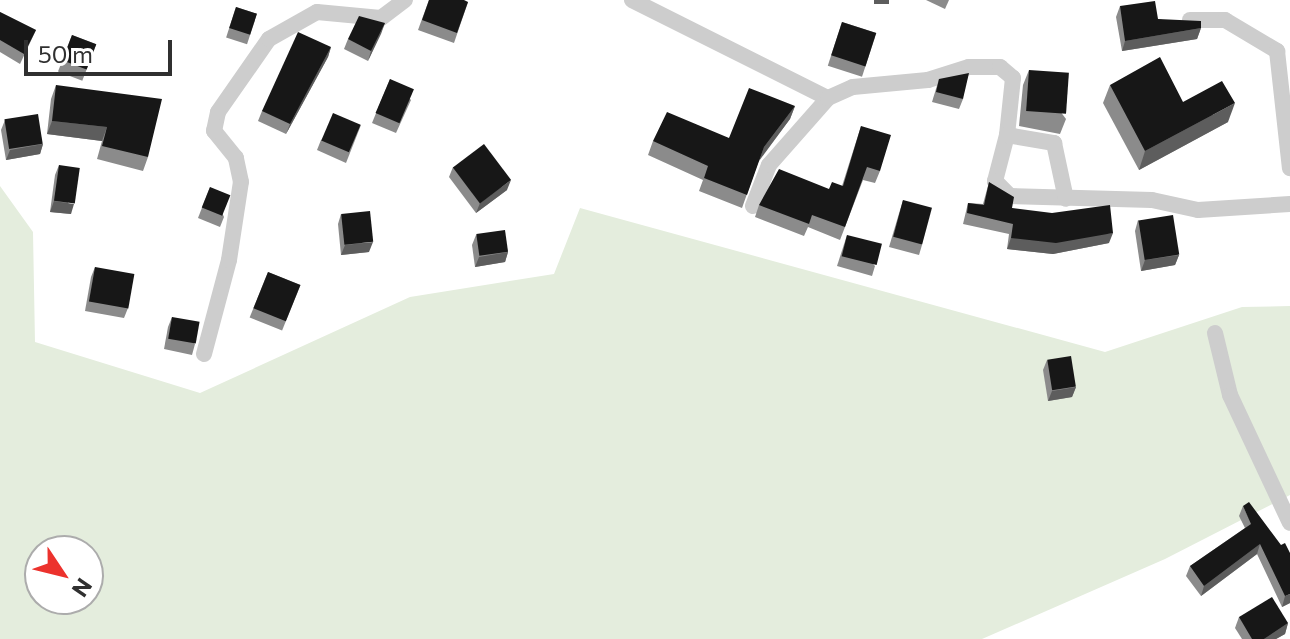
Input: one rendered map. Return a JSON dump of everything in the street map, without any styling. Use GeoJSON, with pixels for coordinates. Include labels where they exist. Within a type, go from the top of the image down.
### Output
{"type":"FeatureCollection","features":[{"type":"Feature","properties":{"kind":"street"},"geometry":{"type":"LineString","coordinates":[[204,354],[229,260],[241,182],[236,158],[214,131],[218,112],[269,39],[317,12],[381,18],[405,0]]}},
{"type":"Feature","properties":{"kind":"street"},"geometry":{"type":"LineString","coordinates":[[632,0],[828,98]]}},
{"type":"Feature","properties":{"kind":"street"},"geometry":{"type":"LineString","coordinates":[[1190,20],[1225,20],[1277,51],[1290,168]]}},
{"type":"Feature","properties":{"kind":"street"},"geometry":{"type":"LineString","coordinates":[[753,206],[769,165],[828,98],[853,87],[1000,67],[1013,78],[1015,96],[995,181],[1010,196],[1152,200],[1198,210],[1290,204]]}},
{"type":"Feature","properties":{"kind":"street"},"geometry":{"type":"LineString","coordinates":[[1007,135],[1054,143],[1066,199]]}},
{"type":"Feature","properties":{"kind":"street"},"geometry":{"type":"LineString","coordinates":[[1215,333],[1230,395],[1290,523]]}},
{"type":"Feature","properties":{"kind":"green space"},"geometry":{"type":"Polygon","coordinates":[[[0,186],[33,232],[35,342],[200,393],[410,297],[554,274],[580,208],[1105,352],[1242,307],[1290,306],[1290,495],[1165,559],[982,639],[0,639],[0,186]]]}},
{"type":"Feature","properties":{"kind":"building"},"geometry":{"type":"Polygon","coordinates":[[[429,0],[468,2],[457,33],[422,20],[429,0]]]}},
{"type":"Feature","properties":{"kind":"building"},"geometry":{"type":"Polygon","coordinates":[[[1155,1],[1158,19],[1201,21],[1201,28],[1125,41],[1120,6],[1155,1]]]}},
{"type":"Feature","properties":{"kind":"building"},"geometry":{"type":"Polygon","coordinates":[[[236,7],[257,14],[250,35],[229,28],[236,7]]]}},
{"type":"Feature","properties":{"kind":"building"},"geometry":{"type":"Polygon","coordinates":[[[0,12],[36,30],[24,54],[0,40],[0,12]]]}},
{"type":"Feature","properties":{"kind":"building"},"geometry":{"type":"Polygon","coordinates":[[[359,16],[385,23],[371,51],[348,39],[359,16]]]}},
{"type":"Feature","properties":{"kind":"building"},"geometry":{"type":"Polygon","coordinates":[[[842,22],[876,33],[865,66],[831,55],[842,22]]]}},
{"type":"Feature","properties":{"kind":"building"},"geometry":{"type":"Polygon","coordinates":[[[298,32],[331,47],[290,124],[262,111],[298,32]]]}},
{"type":"Feature","properties":{"kind":"building"},"geometry":{"type":"Polygon","coordinates":[[[72,35],[96,44],[87,70],[62,60],[72,35]]]}},
{"type":"Feature","properties":{"kind":"building"},"geometry":{"type":"Polygon","coordinates":[[[1160,57],[1183,102],[1222,81],[1235,103],[1145,151],[1110,85],[1160,57]]]}},
{"type":"Feature","properties":{"kind":"building"},"geometry":{"type":"Polygon","coordinates":[[[1029,70],[1069,73],[1066,114],[1026,111],[1029,70]]]}},
{"type":"Feature","properties":{"kind":"building"},"geometry":{"type":"Polygon","coordinates":[[[969,73],[963,99],[936,92],[939,79],[969,73]]]}},
{"type":"Feature","properties":{"kind":"building"},"geometry":{"type":"Polygon","coordinates":[[[390,79],[414,89],[399,123],[376,113],[390,79]]]}},
{"type":"Feature","properties":{"kind":"building"},"geometry":{"type":"Polygon","coordinates":[[[56,85],[162,99],[148,157],[102,146],[107,127],[52,121],[56,85]]]}},
{"type":"Feature","properties":{"kind":"building"},"geometry":{"type":"Polygon","coordinates":[[[749,88],[795,106],[764,147],[747,195],[704,178],[708,166],[653,141],[667,112],[729,138],[749,88]]]}},
{"type":"Feature","properties":{"kind":"building"},"geometry":{"type":"Polygon","coordinates":[[[333,113],[361,125],[349,152],[321,141],[333,113]]]}},
{"type":"Feature","properties":{"kind":"building"},"geometry":{"type":"Polygon","coordinates":[[[38,114],[43,144],[9,149],[4,119],[38,114]]]}},
{"type":"Feature","properties":{"kind":"building"},"geometry":{"type":"Polygon","coordinates":[[[861,126],[891,135],[880,171],[867,167],[845,227],[812,215],[809,224],[759,205],[779,169],[829,189],[832,182],[843,186],[861,126]]]}},
{"type":"Feature","properties":{"kind":"building"},"geometry":{"type":"Polygon","coordinates":[[[484,144],[511,180],[480,203],[453,167],[484,144]]]}},
{"type":"Feature","properties":{"kind":"building"},"geometry":{"type":"Polygon","coordinates":[[[59,165],[80,168],[75,204],[54,201],[59,165]]]}},
{"type":"Feature","properties":{"kind":"building"},"geometry":{"type":"Polygon","coordinates":[[[989,182],[1014,197],[1012,208],[1052,213],[1110,205],[1113,233],[1056,243],[1011,238],[1013,224],[967,213],[968,203],[984,205],[989,182]]]}},
{"type":"Feature","properties":{"kind":"building"},"geometry":{"type":"Polygon","coordinates":[[[210,187],[230,195],[222,216],[202,207],[210,187]]]}},
{"type":"Feature","properties":{"kind":"building"},"geometry":{"type":"Polygon","coordinates":[[[903,200],[932,208],[922,244],[893,237],[903,200]]]}},
{"type":"Feature","properties":{"kind":"building"},"geometry":{"type":"Polygon","coordinates":[[[370,211],[373,242],[344,245],[341,214],[370,211]]]}},
{"type":"Feature","properties":{"kind":"building"},"geometry":{"type":"Polygon","coordinates":[[[1173,215],[1179,255],[1145,260],[1138,220],[1173,215]]]}},
{"type":"Feature","properties":{"kind":"building"},"geometry":{"type":"Polygon","coordinates":[[[505,230],[508,252],[479,256],[476,234],[505,230]]]}},
{"type":"Feature","properties":{"kind":"building"},"geometry":{"type":"Polygon","coordinates":[[[847,235],[882,244],[877,265],[842,256],[847,235]]]}},
{"type":"Feature","properties":{"kind":"building"},"geometry":{"type":"Polygon","coordinates":[[[95,267],[134,274],[128,308],[89,301],[95,267]]]}},
{"type":"Feature","properties":{"kind":"building"},"geometry":{"type":"Polygon","coordinates":[[[268,272],[300,285],[286,321],[253,308],[268,272]]]}},
{"type":"Feature","properties":{"kind":"building"},"geometry":{"type":"Polygon","coordinates":[[[172,317],[200,322],[196,344],[168,339],[172,317]]]}},
{"type":"Feature","properties":{"kind":"building"},"geometry":{"type":"Polygon","coordinates":[[[1071,356],[1076,387],[1052,390],[1047,360],[1071,356]]]}},
{"type":"Feature","properties":{"kind":"building"},"geometry":{"type":"Polygon","coordinates":[[[1249,502],[1290,553],[1290,594],[1285,596],[1260,544],[1204,586],[1190,566],[1251,524],[1243,506],[1249,502]]]}},
{"type":"Feature","properties":{"kind":"building"},"geometry":{"type":"Polygon","coordinates":[[[1272,597],[1288,623],[1264,639],[1252,639],[1239,617],[1272,597]]]}}]}
